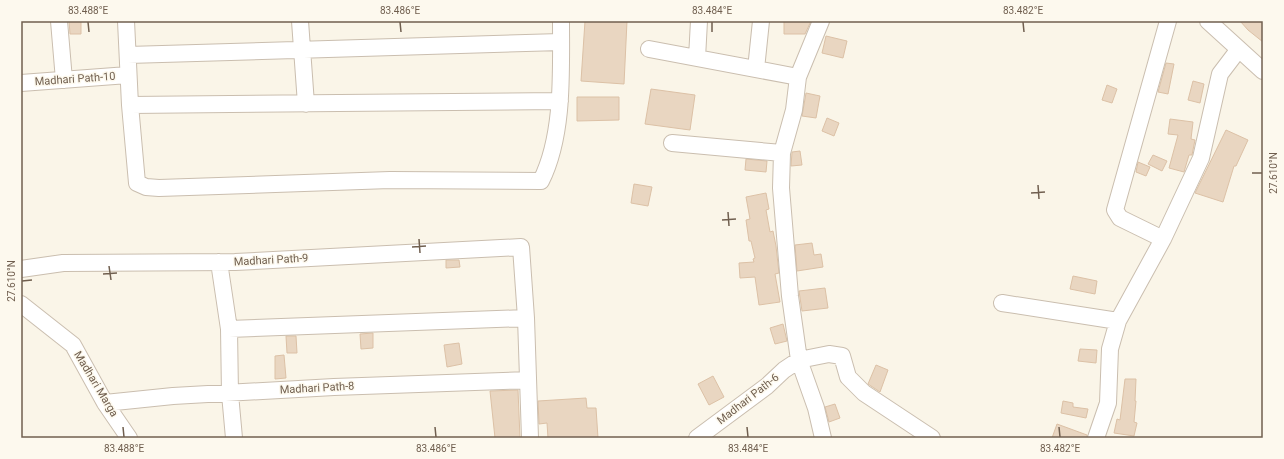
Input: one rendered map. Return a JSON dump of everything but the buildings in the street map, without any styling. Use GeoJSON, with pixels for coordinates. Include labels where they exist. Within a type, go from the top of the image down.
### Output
{"type":"FeatureCollection","features":[{"type":"Feature","properties":{"kind":"street"},"geometry":{"type":"LineString","coordinates":[[59,21],[64,80]]}},
{"type":"Feature","properties":{"kind":"street"},"geometry":{"type":"LineString","coordinates":[[126,21],[130,105],[137,183],[146,187],[159,188],[390,180],[541,181],[550,164],[560,101],[561,21]]}},
{"type":"Feature","properties":{"kind":"street"},"geometry":{"type":"LineString","coordinates":[[300,21],[306,104]]}},
{"type":"Feature","properties":{"kind":"street"},"geometry":{"type":"LineString","coordinates":[[697,58],[699,21]]}},
{"type":"Feature","properties":{"kind":"street"},"geometry":{"type":"LineString","coordinates":[[756,69],[761,21]]}},
{"type":"Feature","properties":{"kind":"street"},"geometry":{"type":"LineString","coordinates":[[821,21],[798,76],[794,110],[782,153],[781,188],[790,296],[799,360],[816,408],[823,438]]}},
{"type":"Feature","properties":{"kind":"street"},"geometry":{"type":"LineString","coordinates":[[1163,239],[1120,218],[1114,210],[1168,21]]}},
{"type":"Feature","properties":{"kind":"street"},"geometry":{"type":"LineString","coordinates":[[1208,21],[1263,71]]}},
{"type":"Feature","properties":{"kind":"street"},"geometry":{"type":"LineString","coordinates":[[128,55],[561,42]]}},
{"type":"Feature","properties":{"kind":"street"},"geometry":{"type":"LineString","coordinates":[[649,49],[798,76]]}},
{"type":"Feature","properties":{"kind":"street"},"geometry":{"type":"LineString","coordinates":[[1096,438],[1108,403],[1110,349],[1118,321],[1163,239],[1201,158],[1220,74],[1238,49]]}},
{"type":"Feature","properties":{"kind":"street","name":"Madhari Path-10"},"geometry":{"type":"LineString","coordinates":[[21,83],[128,75]]}},
{"type":"Feature","properties":{"kind":"street"},"geometry":{"type":"LineString","coordinates":[[130,105],[560,101]]}},
{"type":"Feature","properties":{"kind":"street"},"geometry":{"type":"LineString","coordinates":[[672,143],[782,153]]}},
{"type":"Feature","properties":{"kind":"street","name":"Madhari Path-9"},"geometry":{"type":"LineString","coordinates":[[21,269],[63,263],[219,262],[521,247],[526,318]]}},
{"type":"Feature","properties":{"kind":"street"},"geometry":{"type":"LineString","coordinates":[[219,262],[229,330],[230,394],[234,438]]}},
{"type":"Feature","properties":{"kind":"street"},"geometry":{"type":"LineString","coordinates":[[1002,303],[1118,321]]}},
{"type":"Feature","properties":{"kind":"street","name":"Madhari Marga"},"geometry":{"type":"LineString","coordinates":[[21,304],[74,345],[105,403],[130,438]]}},
{"type":"Feature","properties":{"kind":"street"},"geometry":{"type":"LineString","coordinates":[[229,330],[526,318],[530,438]]}},
{"type":"Feature","properties":{"kind":"street"},"geometry":{"type":"LineString","coordinates":[[799,360],[829,354],[842,356],[848,377],[864,393],[932,438]]}},
{"type":"Feature","properties":{"kind":"street","name":"Madhari Path-6"},"geometry":{"type":"LineString","coordinates":[[698,438],[766,386],[784,370],[799,360]]}},
{"type":"Feature","properties":{"kind":"street","name":"Madhari Path-8"},"geometry":{"type":"LineString","coordinates":[[105,403],[173,396],[334,387],[528,380]]}}]}
